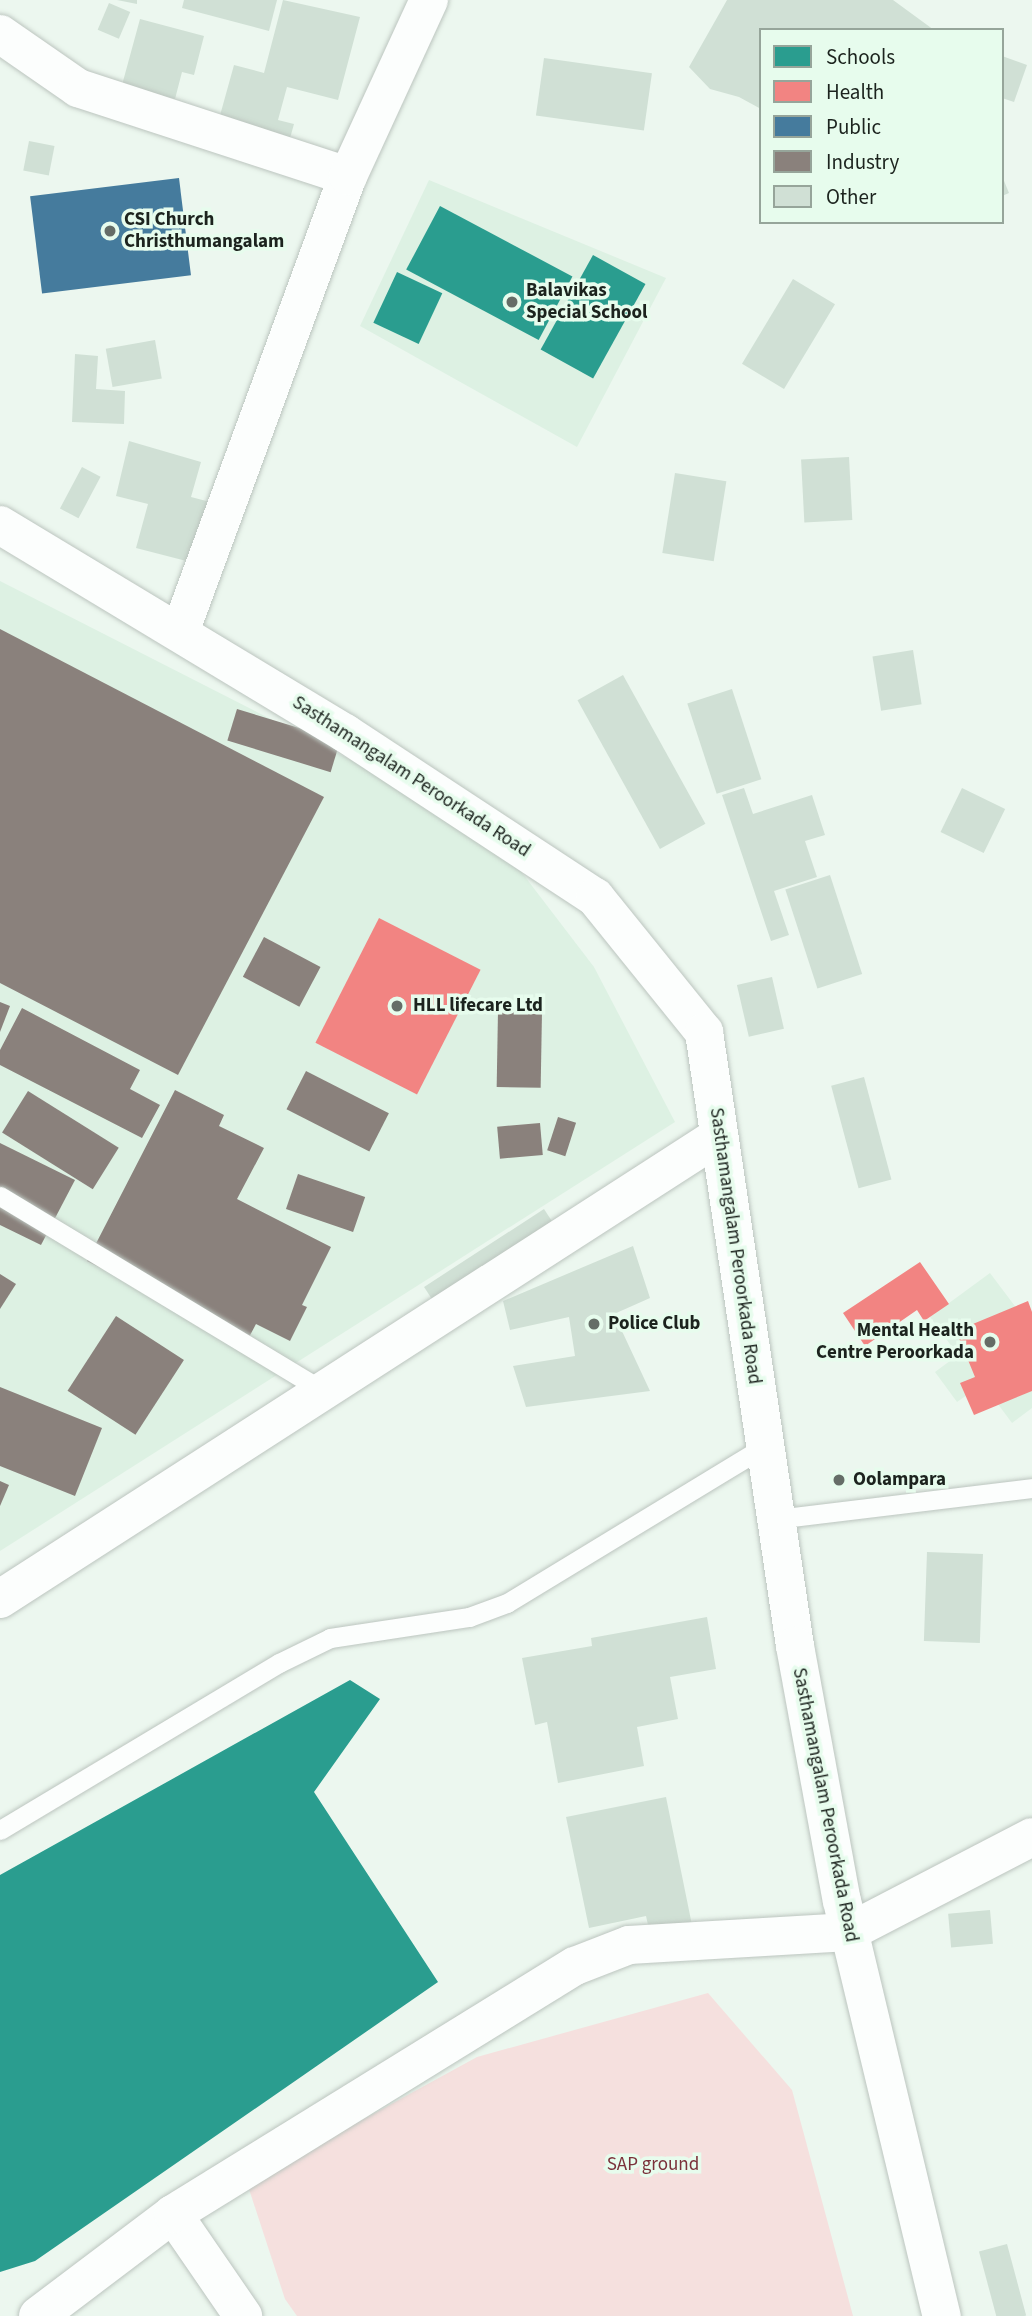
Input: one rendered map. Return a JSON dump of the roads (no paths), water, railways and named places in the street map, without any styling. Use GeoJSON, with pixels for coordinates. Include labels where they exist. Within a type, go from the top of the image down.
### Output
{"type":"FeatureCollection","features":[{"type":"Feature","properties":{"kind":"street"},"geometry":{"type":"LineString","coordinates":[[180,632],[348,176],[429,0]]}},
{"type":"Feature","properties":{"kind":"street"},"geometry":{"type":"LineString","coordinates":[[0,34],[78,89],[348,176]]}},
{"type":"Feature","properties":{"kind":"street","name":"Sasthamangalam Peroorkada Road"},"geometry":{"type":"LineString","coordinates":[[0,525],[345,733],[595,897],[704,1032],[794,1646],[849,1932],[942,2316]]}},
{"type":"Feature","properties":{"kind":"street"},"geometry":{"type":"LineString","coordinates":[[0,1599],[719,1136]]}},
{"type":"Feature","properties":{"kind":"street"},"geometry":{"type":"LineString","coordinates":[[38,2316],[173,2214],[575,1966],[629,1945],[849,1932],[1032,1837]]}},
{"type":"Feature","properties":{"kind":"street"},"geometry":{"type":"LineString","coordinates":[[173,2214],[243,2316]]}},
{"type":"Feature","properties":{"kind":"lane"},"geometry":{"type":"LineString","coordinates":[[0,1196],[323,1391]]}},
{"type":"Feature","properties":{"kind":"lane"},"geometry":{"type":"LineString","coordinates":[[0,1830],[268,1669],[330,1638],[469,1617],[507,1603],[765,1446]]}},
{"type":"Feature","properties":{"kind":"lane"},"geometry":{"type":"LineString","coordinates":[[776,1519],[1032,1488]]}},
{"type":"Feature","properties":{"kind":"place","name":"CSI Church Christhumangalam"},"geometry":{"type":"Point","coordinates":[110,231]}},
{"type":"Feature","properties":{"kind":"place","name":"Balavikas Special School"},"geometry":{"type":"Point","coordinates":[512,302]}},
{"type":"Feature","properties":{"kind":"place","name":"HLL lifecare Ltd"},"geometry":{"type":"Point","coordinates":[397,1006]}},
{"type":"Feature","properties":{"kind":"place","name":"Police Club"},"geometry":{"type":"Point","coordinates":[594,1324]}},
{"type":"Feature","properties":{"kind":"place","name":"Mental Health Centre Peroorkada"},"geometry":{"type":"Point","coordinates":[990,1342]}},
{"type":"Feature","properties":{"kind":"place","name":"Oolampara"},"geometry":{"type":"Point","coordinates":[839,1480]}},
{"type":"Feature","properties":{"kind":"park label","name":"SAP ground"},"geometry":{"type":"Point","coordinates":[653,2165]}}]}
